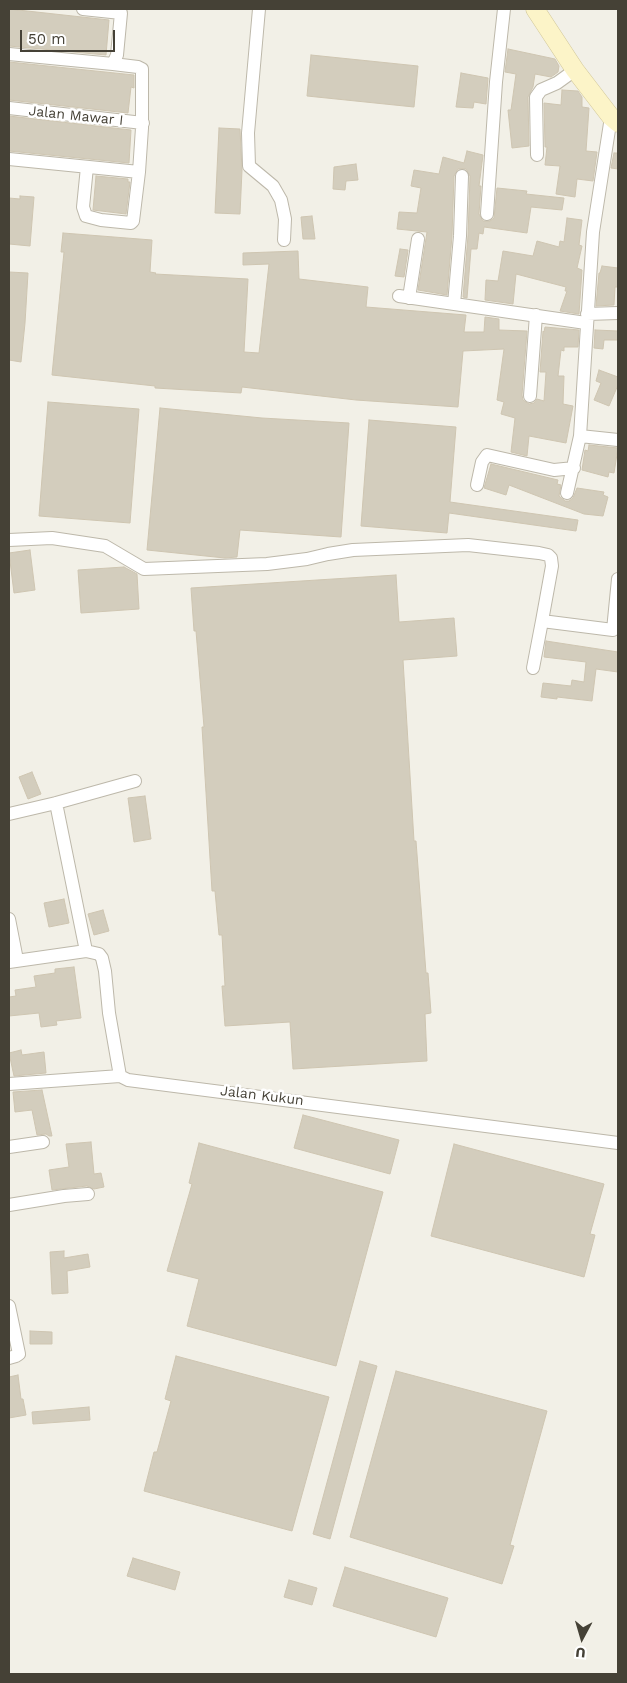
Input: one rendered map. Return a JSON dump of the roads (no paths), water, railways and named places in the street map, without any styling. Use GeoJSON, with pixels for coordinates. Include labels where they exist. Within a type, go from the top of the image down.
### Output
{"type":"FeatureCollection","features":[{"type":"Feature","properties":{"kind":"main road"},"geometry":{"type":"LineString","coordinates":[[535,9],[575,70],[615,120]]}},
{"type":"Feature","properties":{"kind":"street"},"geometry":{"type":"LineString","coordinates":[[83,9],[121,11],[117,55],[114,64]]}},
{"type":"Feature","properties":{"kind":"street"},"geometry":{"type":"LineString","coordinates":[[260,9],[248,133],[249,166],[273,186],[281,200],[285,219],[284,240]]}},
{"type":"Feature","properties":{"kind":"street"},"geometry":{"type":"LineString","coordinates":[[488,214],[497,72],[504,9]]}},
{"type":"Feature","properties":{"kind":"street"},"geometry":{"type":"LineString","coordinates":[[9,54],[114,64],[142,69],[143,123],[133,221],[126,223],[86,216],[83,207],[87,167]]}},
{"type":"Feature","properties":{"kind":"street"},"geometry":{"type":"LineString","coordinates":[[537,155],[536,96],[541,90],[557,84],[575,70]]}},
{"type":"Feature","properties":{"kind":"street","name":"Jalan Mawar I"},"geometry":{"type":"LineString","coordinates":[[9,108],[143,123]]}},
{"type":"Feature","properties":{"kind":"street"},"geometry":{"type":"LineString","coordinates":[[567,493],[580,436],[593,232],[615,120]]}},
{"type":"Feature","properties":{"kind":"street"},"geometry":{"type":"LineString","coordinates":[[9,160],[139,172]]}},
{"type":"Feature","properties":{"kind":"street"},"geometry":{"type":"LineString","coordinates":[[454,304],[460,236],[462,176]]}},
{"type":"Feature","properties":{"kind":"street"},"geometry":{"type":"LineString","coordinates":[[418,239],[404,297],[536,315],[587,318],[618,313]]}},
{"type":"Feature","properties":{"kind":"street"},"geometry":{"type":"LineString","coordinates":[[530,396],[536,315]]}},
{"type":"Feature","properties":{"kind":"street"},"geometry":{"type":"LineString","coordinates":[[580,436],[618,440]]}},
{"type":"Feature","properties":{"kind":"street"},"geometry":{"type":"LineString","coordinates":[[477,485],[482,462],[486,454],[554,470],[574,468]]}},
{"type":"Feature","properties":{"kind":"street"},"geometry":{"type":"LineString","coordinates":[[9,540],[52,538],[105,546],[144,569],[267,564],[353,550],[468,546],[548,555],[552,566],[533,668]]}},
{"type":"Feature","properties":{"kind":"street"},"geometry":{"type":"LineString","coordinates":[[542,621],[616,631],[618,579]]}},
{"type":"Feature","properties":{"kind":"street"},"geometry":{"type":"LineString","coordinates":[[9,814],[136,781]]}},
{"type":"Feature","properties":{"kind":"street"},"geometry":{"type":"LineString","coordinates":[[56,803],[86,951]]}},
{"type":"Feature","properties":{"kind":"street"},"geometry":{"type":"LineString","coordinates":[[9,919],[13,961],[86,951],[99,954],[102,958],[120,1076]]}},
{"type":"Feature","properties":{"kind":"street","name":"Jalan Kukun"},"geometry":{"type":"LineString","coordinates":[[9,1084],[120,1076],[128,1080],[140,1082],[618,1143]]}},
{"type":"Feature","properties":{"kind":"street"},"geometry":{"type":"LineString","coordinates":[[9,1147],[43,1142]]}},
{"type":"Feature","properties":{"kind":"street"},"geometry":{"type":"LineString","coordinates":[[9,1205],[88,1194]]}},
{"type":"Feature","properties":{"kind":"street"},"geometry":{"type":"LineString","coordinates":[[9,1306],[19,1354],[9,1358]]}}]}
